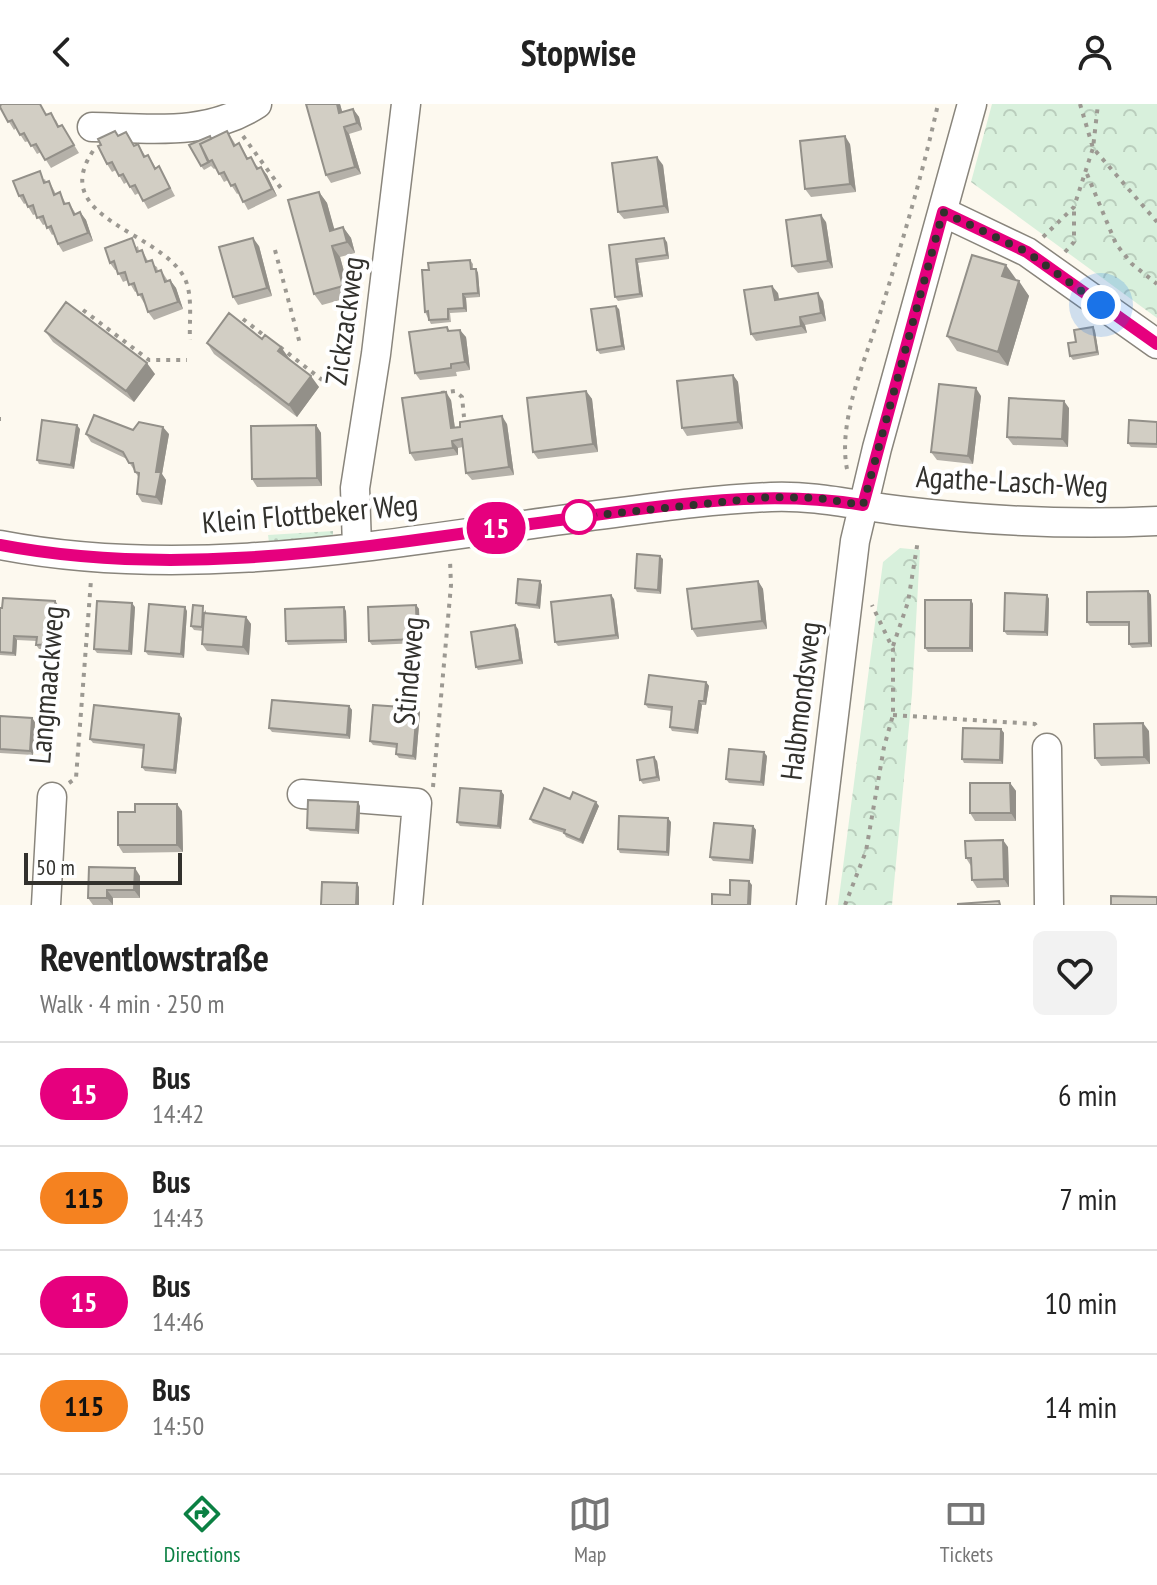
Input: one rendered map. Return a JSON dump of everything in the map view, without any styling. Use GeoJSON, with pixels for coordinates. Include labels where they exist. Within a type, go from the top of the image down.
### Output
{"type":"FeatureCollection","features":[{"type":"Feature","properties":{"kind":"street"},"geometry":{"type":"LineString","coordinates":[[103,127],[171,130],[201,127],[230,118],[257,104]]}},
{"type":"Feature","properties":{"kind":"street","name":"Zickzackweg"},"geometry":{"type":"LineString","coordinates":[[357,546],[355,488],[376,354],[406,104]]}},
{"type":"Feature","properties":{"kind":"street","name":"Halbmondsweg"},"geometry":{"type":"LineString","coordinates":[[811,905],[852,560],[863,505],[972,104]]}},
{"type":"Feature","properties":{"kind":"street"},"geometry":{"type":"LineString","coordinates":[[943,212],[1027,252],[1157,344]]}},
{"type":"Feature","properties":{"kind":"street","name":"Klein Flottbeker Weg"},"geometry":{"type":"LineString","coordinates":[[0,545],[93,557],[153,560],[247,558],[761,497],[818,498],[863,505]]}},
{"type":"Feature","properties":{"kind":"street","name":"Agathe-Lasch-Weg"},"geometry":{"type":"LineString","coordinates":[[863,505],[920,513],[1040,521],[1157,521]]}},
{"type":"Feature","properties":{"kind":"street"},"geometry":{"type":"LineString","coordinates":[[1047,748],[1049,905]]}},
{"type":"Feature","properties":{"kind":"street"},"geometry":{"type":"LineString","coordinates":[[302,794],[417,803],[408,905]]}},
{"type":"Feature","properties":{"kind":"street","name":"Langmaackweg"},"geometry":{"type":"LineString","coordinates":[[46,905],[52,797]]}},
{"type":"Feature","properties":{"kind":"path"},"geometry":{"type":"LineString","coordinates":[[845,458],[845,439],[853,403],[938,104]]}},
{"type":"Feature","properties":{"kind":"path"},"geometry":{"type":"LineString","coordinates":[[1080,104],[1093,148],[1157,222]]}},
{"type":"Feature","properties":{"kind":"path"},"geometry":{"type":"LineString","coordinates":[[1050,269],[1074,242],[1074,207],[1093,148],[1098,104]]}},
{"type":"Feature","properties":{"kind":"path"},"geometry":{"type":"LineString","coordinates":[[230,118],[283,191]]}},
{"type":"Feature","properties":{"kind":"path"},"geometry":{"type":"LineString","coordinates":[[103,127],[84,165],[82,188],[89,203],[155,249],[186,280],[190,340]]}},
{"type":"Feature","properties":{"kind":"path"},"geometry":{"type":"LineString","coordinates":[[1086,172],[1116,244],[1132,264],[1157,284]]}},
{"type":"Feature","properties":{"kind":"path"},"geometry":{"type":"LineString","coordinates":[[1027,252],[1074,207]]}},
{"type":"Feature","properties":{"kind":"path"},"geometry":{"type":"LineString","coordinates":[[275,250],[300,344]]}},
{"type":"Feature","properties":{"kind":"path"},"geometry":{"type":"LineString","coordinates":[[83,310],[149,360],[187,360]]}},
{"type":"Feature","properties":{"kind":"path"},"geometry":{"type":"LineString","coordinates":[[243,319],[266,337]]}},
{"type":"Feature","properties":{"kind":"path"},"geometry":{"type":"LineString","coordinates":[[278,346],[326,383]]}},
{"type":"Feature","properties":{"kind":"path"},"geometry":{"type":"LineString","coordinates":[[441,393],[455,391],[462,397],[464,417]]}},
{"type":"Feature","properties":{"kind":"path","name":"Stindeweg"},"geometry":{"type":"LineString","coordinates":[[417,803],[432,797],[451,585],[450,535]]}},
{"type":"Feature","properties":{"kind":"path"},"geometry":{"type":"LineString","coordinates":[[845,905],[866,851],[884,747],[893,715],[893,649],[908,602],[918,540]]}},
{"type":"Feature","properties":{"kind":"path","name":"Langmaackweg"},"geometry":{"type":"LineString","coordinates":[[52,797],[76,778],[93,557]]}},
{"type":"Feature","properties":{"kind":"path"},"geometry":{"type":"LineString","coordinates":[[868,596],[893,649]]}},
{"type":"Feature","properties":{"kind":"path"},"geometry":{"type":"LineString","coordinates":[[893,715],[1035,724],[1047,748]]}},
{"type":"Feature","properties":{"kind":"green space"},"geometry":{"type":"Polygon","coordinates":[[[992,104],[1157,104],[1157,318],[971,182],[992,104]]]}},
{"type":"Feature","properties":{"kind":"green space"},"geometry":{"type":"Polygon","coordinates":[[[333,531],[333,538],[269,542],[268,535],[333,531]]]}},
{"type":"Feature","properties":{"kind":"green space"},"geometry":{"type":"Polygon","coordinates":[[[900,548],[920,550],[912,694],[892,905],[838,905],[883,562],[900,548]]]}},
{"type":"Feature","properties":{"kind":"building"},"geometry":{"type":"Polygon","coordinates":[[[1,104],[40,104],[46,115],[51,113],[58,127],[62,125],[74,145],[45,160],[36,144],[31,146],[12,120],[8,122],[1,104]]]}},
{"type":"Feature","properties":{"kind":"building"},"geometry":{"type":"Polygon","coordinates":[[[306,104],[337,104],[339,113],[353,109],[357,123],[344,127],[355,167],[326,175],[306,104]]]}},
{"type":"Feature","properties":{"kind":"building"},"geometry":{"type":"Polygon","coordinates":[[[115,131],[118,136],[126,132],[134,146],[138,144],[155,169],[159,166],[170,188],[143,201],[135,185],[130,187],[123,174],[119,176],[112,162],[107,164],[98,139],[115,131]]]}},
{"type":"Feature","properties":{"kind":"building"},"geometry":{"type":"Polygon","coordinates":[[[227,131],[234,146],[239,143],[247,159],[251,157],[257,169],[261,167],[272,189],[243,202],[235,184],[231,186],[224,172],[219,174],[212,160],[208,162],[200,144],[227,131]]]}},
{"type":"Feature","properties":{"kind":"building"},"geometry":{"type":"Polygon","coordinates":[[[210,136],[211,139],[200,144],[209,162],[201,166],[189,145],[210,136]]]}},
{"type":"Feature","properties":{"kind":"building"},"geometry":{"type":"Polygon","coordinates":[[[845,136],[850,184],[805,189],[800,141],[845,136]]]}},
{"type":"Feature","properties":{"kind":"building"},"geometry":{"type":"Polygon","coordinates":[[[657,157],[664,206],[618,212],[612,163],[657,157]]]}},
{"type":"Feature","properties":{"kind":"building"},"geometry":{"type":"Polygon","coordinates":[[[40,171],[44,183],[49,181],[54,195],[60,192],[64,204],[69,203],[74,215],[80,212],[88,233],[58,244],[43,216],[37,218],[33,205],[28,207],[23,195],[19,196],[13,181],[40,171]]]}},
{"type":"Feature","properties":{"kind":"building"},"geometry":{"type":"Polygon","coordinates":[[[319,192],[330,231],[343,227],[347,242],[332,246],[343,286],[314,294],[288,200],[319,192]]]}},
{"type":"Feature","properties":{"kind":"building"},"geometry":{"type":"Polygon","coordinates":[[[821,215],[828,261],[792,266],[786,220],[821,215]]]}},
{"type":"Feature","properties":{"kind":"building"},"geometry":{"type":"Polygon","coordinates":[[[132,238],[137,252],[142,250],[146,262],[152,260],[156,272],[161,270],[165,282],[170,280],[178,302],[148,312],[142,294],[138,295],[134,283],[129,285],[125,272],[118,274],[114,261],[110,263],[105,248],[132,238]]]}},
{"type":"Feature","properties":{"kind":"building"},"geometry":{"type":"Polygon","coordinates":[[[253,238],[267,288],[233,297],[219,247],[253,238]]]}},
{"type":"Feature","properties":{"kind":"building"},"geometry":{"type":"Polygon","coordinates":[[[664,238],[667,255],[636,259],[640,294],[615,297],[609,245],[664,238]]]}},
{"type":"Feature","properties":{"kind":"building"},"geometry":{"type":"Polygon","coordinates":[[[972,255],[1006,265],[1002,276],[1019,281],[998,352],[947,336],[972,255]]]}},
{"type":"Feature","properties":{"kind":"building"},"geometry":{"type":"Polygon","coordinates":[[[470,260],[471,269],[476,269],[478,293],[463,294],[464,308],[448,309],[448,319],[429,320],[428,311],[425,312],[422,270],[429,270],[428,263],[470,260]]]}},
{"type":"Feature","properties":{"kind":"building"},"geometry":{"type":"Polygon","coordinates":[[[772,286],[775,300],[818,293],[821,313],[800,317],[801,326],[751,334],[744,290],[772,286]]]}},
{"type":"Feature","properties":{"kind":"building"},"geometry":{"type":"Polygon","coordinates":[[[66,302],[147,363],[126,391],[45,331],[66,302]]]}},
{"type":"Feature","properties":{"kind":"building"},"geometry":{"type":"Polygon","coordinates":[[[616,306],[622,346],[597,350],[591,309],[616,306]]]}},
{"type":"Feature","properties":{"kind":"building"},"geometry":{"type":"Polygon","coordinates":[[[229,313],[262,339],[265,335],[281,347],[278,351],[311,376],[289,405],[207,343],[229,313]]]}},
{"type":"Feature","properties":{"kind":"building"},"geometry":{"type":"Polygon","coordinates":[[[447,327],[448,331],[460,330],[465,362],[451,364],[451,368],[415,373],[409,332],[447,327]]]}},
{"type":"Feature","properties":{"kind":"building"},"geometry":{"type":"Polygon","coordinates":[[[1093,327],[1097,352],[1070,356],[1068,343],[1076,342],[1074,330],[1093,327]]]}},
{"type":"Feature","properties":{"kind":"building"},"geometry":{"type":"Polygon","coordinates":[[[733,375],[738,422],[682,428],[677,381],[733,375]]]}},
{"type":"Feature","properties":{"kind":"building"},"geometry":{"type":"Polygon","coordinates":[[[939,384],[976,388],[968,456],[931,452],[939,384]]]}},
{"type":"Feature","properties":{"kind":"building"},"geometry":{"type":"Polygon","coordinates":[[[586,391],[593,444],[533,452],[527,398],[586,391]]]}},
{"type":"Feature","properties":{"kind":"building"},"geometry":{"type":"Polygon","coordinates":[[[446,392],[451,428],[460,427],[460,422],[502,416],[509,467],[466,473],[462,439],[452,441],[453,448],[410,453],[402,398],[446,392]]]}},
{"type":"Feature","properties":{"kind":"building"},"geometry":{"type":"Polygon","coordinates":[[[1009,398],[1064,401],[1062,439],[1007,437],[1009,398]]]}},
{"type":"Feature","properties":{"kind":"building"},"geometry":{"type":"Polygon","coordinates":[[[94,415],[133,430],[139,422],[163,427],[156,472],[161,472],[156,497],[137,494],[139,473],[135,472],[133,463],[129,463],[123,452],[86,434],[94,415]]]}},
{"type":"Feature","properties":{"kind":"building"},"geometry":{"type":"Polygon","coordinates":[[[42,420],[77,425],[71,465],[37,460],[42,420]]]}},
{"type":"Feature","properties":{"kind":"building"},"geometry":{"type":"Polygon","coordinates":[[[1129,420],[1157,422],[1157,444],[1128,443],[1129,420]]]}},
{"type":"Feature","properties":{"kind":"building"},"geometry":{"type":"Polygon","coordinates":[[[316,425],[317,478],[252,479],[251,426],[316,425]]]}},
{"type":"Feature","properties":{"kind":"building"},"geometry":{"type":"Polygon","coordinates":[[[637,554],[660,556],[658,590],[635,588],[637,554]]]}},
{"type":"Feature","properties":{"kind":"building"},"geometry":{"type":"Polygon","coordinates":[[[518,579],[540,581],[537,605],[516,603],[518,579]]]}},
{"type":"Feature","properties":{"kind":"building"},"geometry":{"type":"Polygon","coordinates":[[[758,581],[762,621],[692,629],[687,589],[758,581]]]}},
{"type":"Feature","properties":{"kind":"building"},"geometry":{"type":"Polygon","coordinates":[[[1148,591],[1149,643],[1129,644],[1129,622],[1087,622],[1087,592],[1148,591]]]}},
{"type":"Feature","properties":{"kind":"building"},"geometry":{"type":"Polygon","coordinates":[[[1005,593],[1047,595],[1045,632],[1004,631],[1005,593]]]}},
{"type":"Feature","properties":{"kind":"building"},"geometry":{"type":"Polygon","coordinates":[[[611,595],[616,635],[555,642],[551,602],[611,595]]]}},
{"type":"Feature","properties":{"kind":"building"},"geometry":{"type":"Polygon","coordinates":[[[3,598],[55,601],[57,626],[53,626],[50,644],[36,645],[37,637],[14,636],[13,653],[0,652],[0,608],[3,598]]]}},
{"type":"Feature","properties":{"kind":"building"},"geometry":{"type":"Polygon","coordinates":[[[925,600],[971,600],[970,648],[925,648],[925,600]]]}},
{"type":"Feature","properties":{"kind":"building"},"geometry":{"type":"Polygon","coordinates":[[[97,601],[132,603],[129,651],[94,649],[97,601]]]}},
{"type":"Feature","properties":{"kind":"building"},"geometry":{"type":"Polygon","coordinates":[[[149,604],[185,607],[181,654],[145,651],[149,604]]]}},
{"type":"Feature","properties":{"kind":"building"},"geometry":{"type":"Polygon","coordinates":[[[193,605],[203,606],[202,627],[191,626],[193,605]]]}},
{"type":"Feature","properties":{"kind":"building"},"geometry":{"type":"Polygon","coordinates":[[[416,605],[417,639],[369,641],[368,607],[416,605]]]}},
{"type":"Feature","properties":{"kind":"building"},"geometry":{"type":"Polygon","coordinates":[[[344,607],[345,640],[286,641],[285,609],[344,607]]]}},
{"type":"Feature","properties":{"kind":"building"},"geometry":{"type":"Polygon","coordinates":[[[204,613],[246,617],[243,647],[202,644],[204,613]]]}},
{"type":"Feature","properties":{"kind":"building"},"geometry":{"type":"Polygon","coordinates":[[[515,625],[520,660],[476,667],[471,632],[515,625]]]}},
{"type":"Feature","properties":{"kind":"building"},"geometry":{"type":"Polygon","coordinates":[[[649,675],[706,682],[704,701],[699,701],[695,730],[670,727],[672,707],[645,704],[649,675]]]}},
{"type":"Feature","properties":{"kind":"building"},"geometry":{"type":"Polygon","coordinates":[[[272,700],[349,706],[347,735],[269,728],[272,700]]]}},
{"type":"Feature","properties":{"kind":"building"},"geometry":{"type":"Polygon","coordinates":[[[94,705],[179,714],[174,770],[142,767],[144,745],[90,739],[94,705]]]}},
{"type":"Feature","properties":{"kind":"building"},"geometry":{"type":"Polygon","coordinates":[[[373,705],[417,708],[413,756],[396,754],[397,744],[370,741],[373,705]]]}},
{"type":"Feature","properties":{"kind":"building"},"geometry":{"type":"Polygon","coordinates":[[[0,716],[32,718],[30,751],[0,749],[0,716]]]}},
{"type":"Feature","properties":{"kind":"building"},"geometry":{"type":"Polygon","coordinates":[[[1143,723],[1144,757],[1095,758],[1094,724],[1143,723]]]}},
{"type":"Feature","properties":{"kind":"building"},"geometry":{"type":"Polygon","coordinates":[[[963,728],[1001,729],[1000,760],[962,759],[963,728]]]}},
{"type":"Feature","properties":{"kind":"building"},"geometry":{"type":"Polygon","coordinates":[[[729,749],[764,752],[761,782],[726,779],[729,749]]]}},
{"type":"Feature","properties":{"kind":"building"},"geometry":{"type":"Polygon","coordinates":[[[654,757],[657,777],[640,780],[637,760],[654,757]]]}},
{"type":"Feature","properties":{"kind":"building"},"geometry":{"type":"Polygon","coordinates":[[[970,783],[1010,783],[1011,813],[970,813],[970,783]]]}},
{"type":"Feature","properties":{"kind":"building"},"geometry":{"type":"Polygon","coordinates":[[[460,788],[501,791],[498,826],[457,822],[460,788]]]}},
{"type":"Feature","properties":{"kind":"building"},"geometry":{"type":"Polygon","coordinates":[[[544,788],[570,799],[573,792],[596,802],[580,840],[564,833],[565,830],[530,819],[544,788]]]}},
{"type":"Feature","properties":{"kind":"building"},"geometry":{"type":"Polygon","coordinates":[[[308,800],[358,802],[356,830],[307,828],[308,800]]]}},
{"type":"Feature","properties":{"kind":"building"},"geometry":{"type":"Polygon","coordinates":[[[135,804],[177,804],[177,845],[118,845],[118,812],[135,812],[135,804]]]}},
{"type":"Feature","properties":{"kind":"building"},"geometry":{"type":"Polygon","coordinates":[[[619,816],[668,818],[667,852],[618,849],[619,816]]]}},
{"type":"Feature","properties":{"kind":"building"},"geometry":{"type":"Polygon","coordinates":[[[714,823],[753,826],[750,860],[710,857],[714,823]]]}},
{"type":"Feature","properties":{"kind":"building"},"geometry":{"type":"Polygon","coordinates":[[[1003,840],[1004,879],[972,880],[971,858],[966,858],[965,841],[1003,840]]]}},
{"type":"Feature","properties":{"kind":"building"},"geometry":{"type":"Polygon","coordinates":[[[89,867],[135,868],[134,890],[107,890],[107,898],[88,898],[89,867]]]}},
{"type":"Feature","properties":{"kind":"building"},"geometry":{"type":"Polygon","coordinates":[[[730,880],[749,881],[748,905],[712,905],[712,894],[730,895],[730,880]]]}},
{"type":"Feature","properties":{"kind":"building"},"geometry":{"type":"Polygon","coordinates":[[[322,882],[357,883],[356,905],[321,905],[322,882]]]}},
{"type":"Feature","properties":{"kind":"building"},"geometry":{"type":"Polygon","coordinates":[[[1111,896],[1157,897],[1157,905],[1111,905],[1111,896]]]}},
{"type":"Feature","properties":{"kind":"building"},"geometry":{"type":"Polygon","coordinates":[[[999,901],[1000,905],[958,905],[958,904],[999,901]]]}},
{"type":"Feature","properties":{"kind":"bus line","name":"15"},"geometry":{"type":"LineString","coordinates":[[0,545],[93,557],[153,560],[247,558],[761,497],[818,498],[863,505],[943,212],[1027,252],[1157,344]]}},
{"type":"Feature","properties":{"kind":"route"},"geometry":{"type":"LineString","coordinates":[[579,517],[770,497],[818,498],[863,505],[943,212],[1027,252],[1101,305]]}}]}
